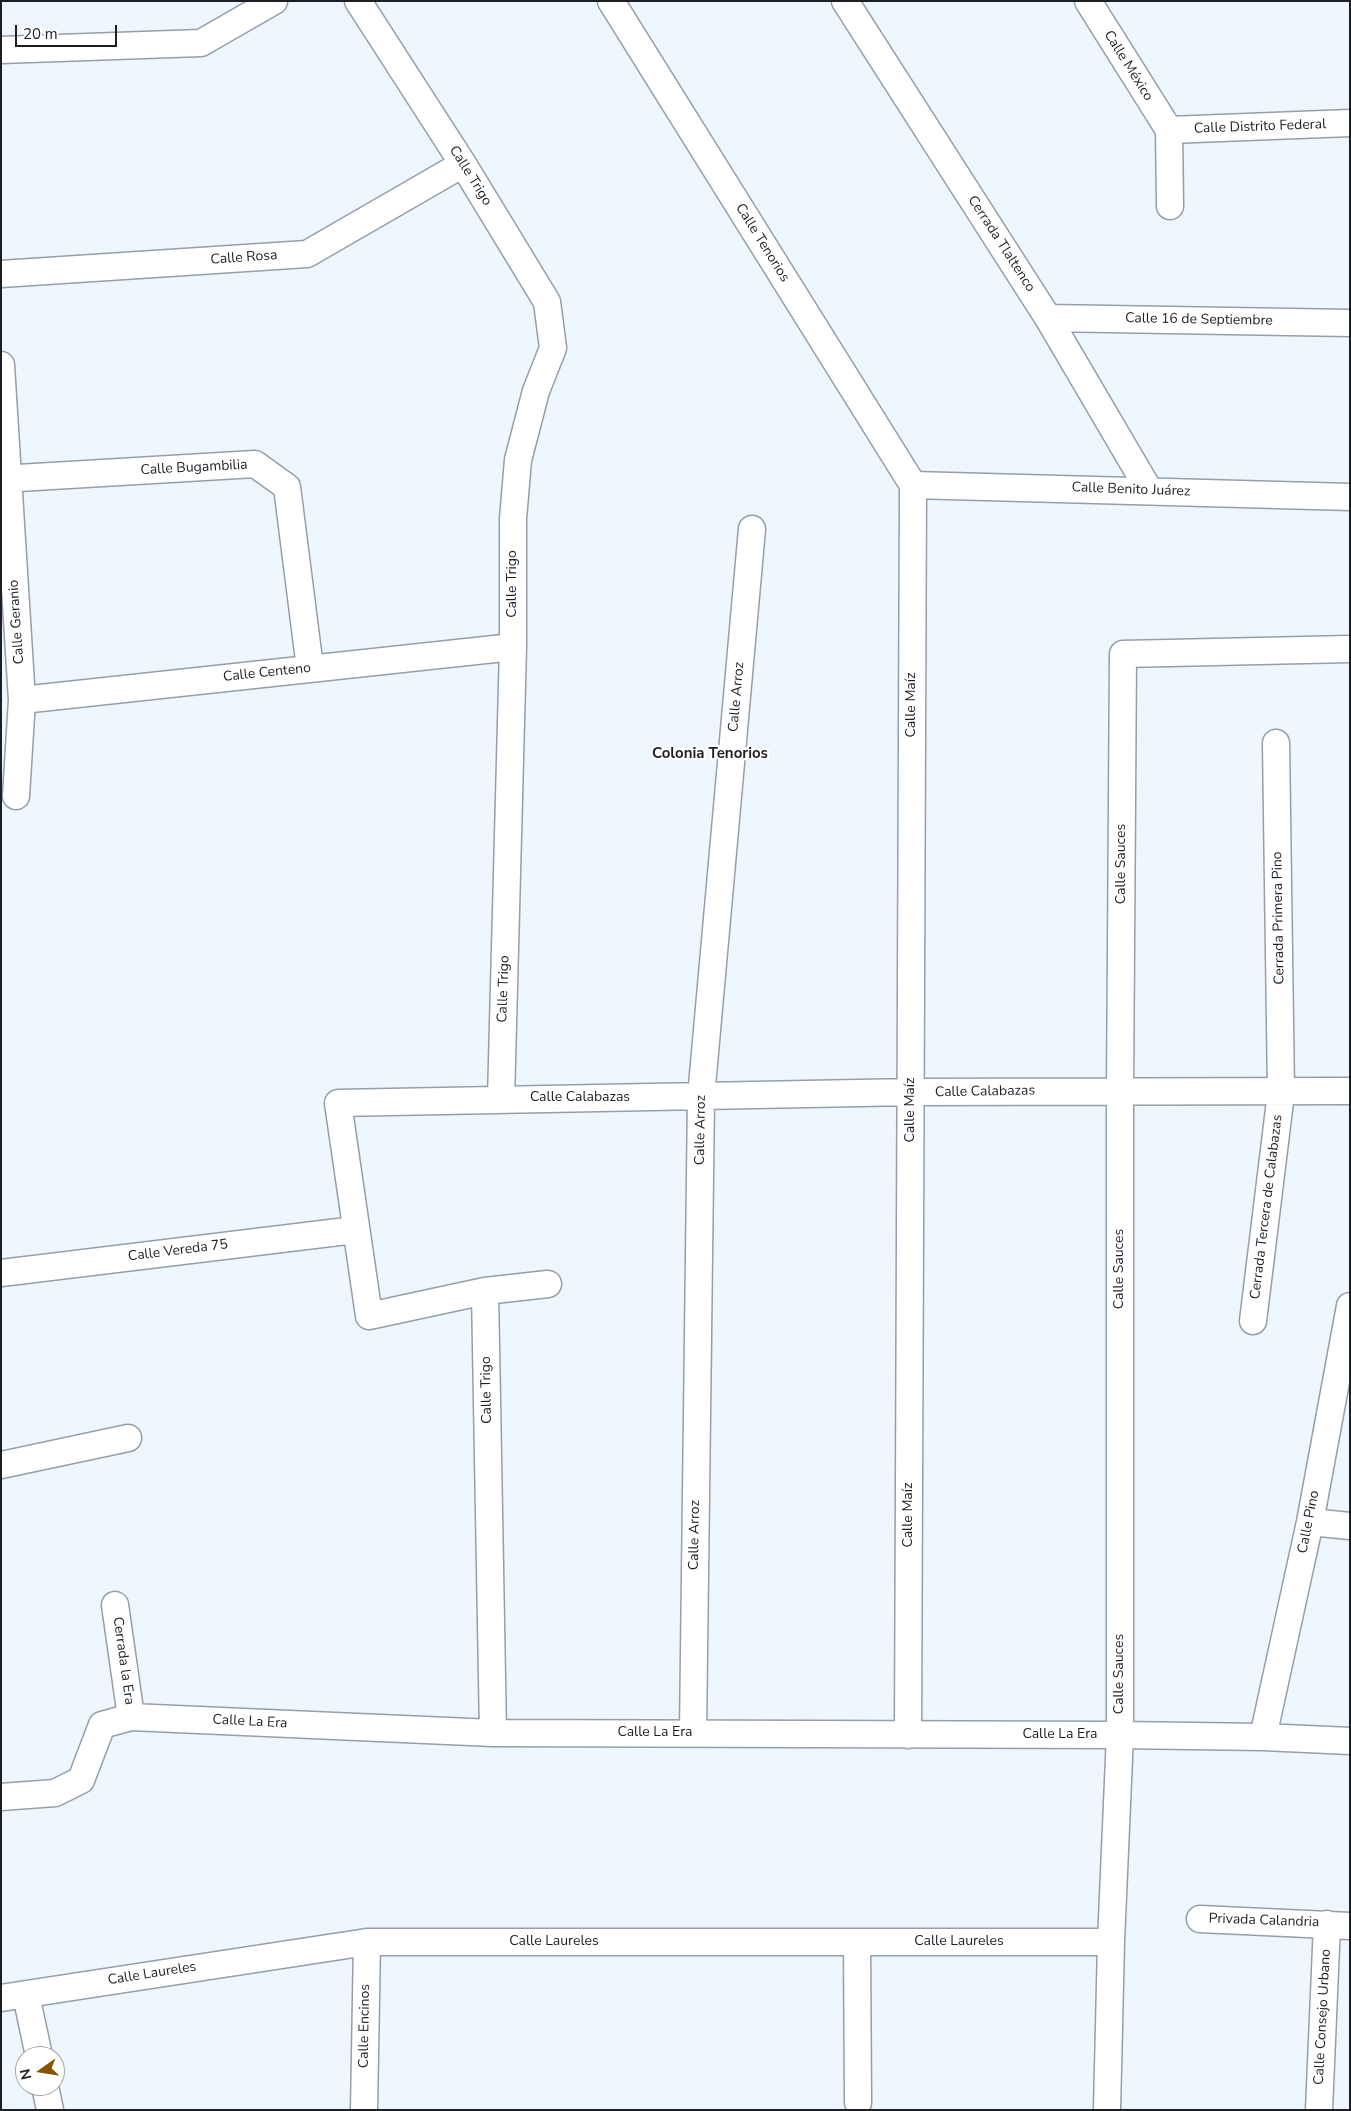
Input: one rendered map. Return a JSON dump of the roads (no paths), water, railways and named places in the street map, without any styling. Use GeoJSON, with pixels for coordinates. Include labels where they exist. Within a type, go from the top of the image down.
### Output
{"type":"FeatureCollection","features":[{"type":"Feature","properties":{"kind":"street"},"geometry":{"type":"LineString","coordinates":[[1,50],[200,44],[274,1]]}},
{"type":"Feature","properties":{"kind":"street","name":"Calle Trigo"},"geometry":{"type":"LineString","coordinates":[[358,1],[463,164],[547,302],[553,348],[536,391],[518,460],[513,519],[513,647],[501,1099]]}},
{"type":"Feature","properties":{"kind":"street","name":"Calle Tenorios"},"geometry":{"type":"LineString","coordinates":[[611,1],[912,485]]}},
{"type":"Feature","properties":{"kind":"street","name":"Cerrada Tlaltenco"},"geometry":{"type":"LineString","coordinates":[[845,1],[1048,318],[1149,490]]}},
{"type":"Feature","properties":{"kind":"street","name":"Calle México"},"geometry":{"type":"LineString","coordinates":[[1088,1],[1169,130]]}},
{"type":"Feature","properties":{"kind":"street","name":"Calle Distrito Federal"},"geometry":{"type":"LineString","coordinates":[[1169,130],[1350,123]]}},
{"type":"Feature","properties":{"kind":"street"},"geometry":{"type":"LineString","coordinates":[[1169,130],[1170,206]]}},
{"type":"Feature","properties":{"kind":"street","name":"Calle Rosa"},"geometry":{"type":"LineString","coordinates":[[1,274],[307,254],[463,164]]}},
{"type":"Feature","properties":{"kind":"street","name":"Calle 16 de Septiembre"},"geometry":{"type":"LineString","coordinates":[[1048,318],[1350,323]]}},
{"type":"Feature","properties":{"kind":"street","name":"Calle Geranio"},"geometry":{"type":"LineString","coordinates":[[1,364],[5,479],[22,700],[16,796]]}},
{"type":"Feature","properties":{"kind":"street","name":"Calle Bugambilia"},"geometry":{"type":"LineString","coordinates":[[5,479],[255,464],[287,487],[310,668]]}},
{"type":"Feature","properties":{"kind":"street","name":"Calle Benito Juárez"},"geometry":{"type":"LineString","coordinates":[[912,485],[1350,497]]}},
{"type":"Feature","properties":{"kind":"street","name":"Calle Maíz"},"geometry":{"type":"LineString","coordinates":[[908,1735],[912,485]]}},
{"type":"Feature","properties":{"kind":"street","name":"Calle Arroz"},"geometry":{"type":"LineString","coordinates":[[693,1733],[701,1097],[752,529]]}},
{"type":"Feature","properties":{"kind":"street","name":"Calle Centeno"},"geometry":{"type":"LineString","coordinates":[[22,700],[513,647]]}},
{"type":"Feature","properties":{"kind":"street","name":"Calle Sauces"},"geometry":{"type":"LineString","coordinates":[[1107,2110],[1111,1942],[1120,1735],[1120,1091],[1123,654],[1350,648]]}},
{"type":"Feature","properties":{"kind":"street","name":"Cerrada Primera Pino"},"geometry":{"type":"LineString","coordinates":[[1276,743],[1281,1093]]}},
{"type":"Feature","properties":{"kind":"street","name":"Calle Calabazas"},"geometry":{"type":"LineString","coordinates":[[501,1099],[911,1092],[1120,1091],[1281,1093],[1350,1091]]}},
{"type":"Feature","properties":{"kind":"street","name":"Cerrada Tercera de Calabazas"},"geometry":{"type":"LineString","coordinates":[[1253,1321],[1281,1093]]}},
{"type":"Feature","properties":{"kind":"street"},"geometry":{"type":"LineString","coordinates":[[501,1099],[338,1103],[369,1316],[485,1291],[548,1284]]}},
{"type":"Feature","properties":{"kind":"street","name":"Calle Vereda 75"},"geometry":{"type":"LineString","coordinates":[[1,1273],[355,1230]]}},
{"type":"Feature","properties":{"kind":"street","name":"Calle Trigo"},"geometry":{"type":"LineString","coordinates":[[485,1291],[494,1733]]}},
{"type":"Feature","properties":{"kind":"street","name":"Calle Pino"},"geometry":{"type":"LineString","coordinates":[[1263,1737],[1310,1522],[1350,1306]]}},
{"type":"Feature","properties":{"kind":"street"},"geometry":{"type":"LineString","coordinates":[[1,1465],[128,1438]]}},
{"type":"Feature","properties":{"kind":"street"},"geometry":{"type":"LineString","coordinates":[[1310,1522],[1350,1526]]}},
{"type":"Feature","properties":{"kind":"street","name":"Cerrada la Era"},"geometry":{"type":"LineString","coordinates":[[116,1606],[131,1717]]}},
{"type":"Feature","properties":{"kind":"street","name":"Calle La Era"},"geometry":{"type":"LineString","coordinates":[[1,1797],[55,1793],[81,1780],[102,1725],[131,1717],[494,1733],[1120,1735],[1263,1737],[1350,1741]]}},
{"type":"Feature","properties":{"kind":"street","name":"Privada Calandria"},"geometry":{"type":"LineString","coordinates":[[1200,1919],[1339,1925]]}},
{"type":"Feature","properties":{"kind":"street","name":"Calle Consejo Urbano"},"geometry":{"type":"LineString","coordinates":[[1319,2110],[1339,1925]]}},
{"type":"Feature","properties":{"kind":"street","name":"Calle Laureles"},"geometry":{"type":"LineString","coordinates":[[14,1996],[367,1942],[1111,1942]]}},
{"type":"Feature","properties":{"kind":"street","name":"Calle Encinos"},"geometry":{"type":"LineString","coordinates":[[364,2110],[367,1942]]}},
{"type":"Feature","properties":{"kind":"street"},"geometry":{"type":"LineString","coordinates":[[857,1942],[858,2103]]}},
{"type":"Feature","properties":{"kind":"street"},"geometry":{"type":"LineString","coordinates":[[14,1996],[35,2046]]}},
{"type":"Feature","properties":{"kind":"street"},"geometry":{"type":"LineString","coordinates":[[47,2096],[50,2110]]}},
{"type":"Feature","properties":{"kind":"district","name":"Colonia Tenorios"},"geometry":{"type":"Point","coordinates":[710,754]}}]}
